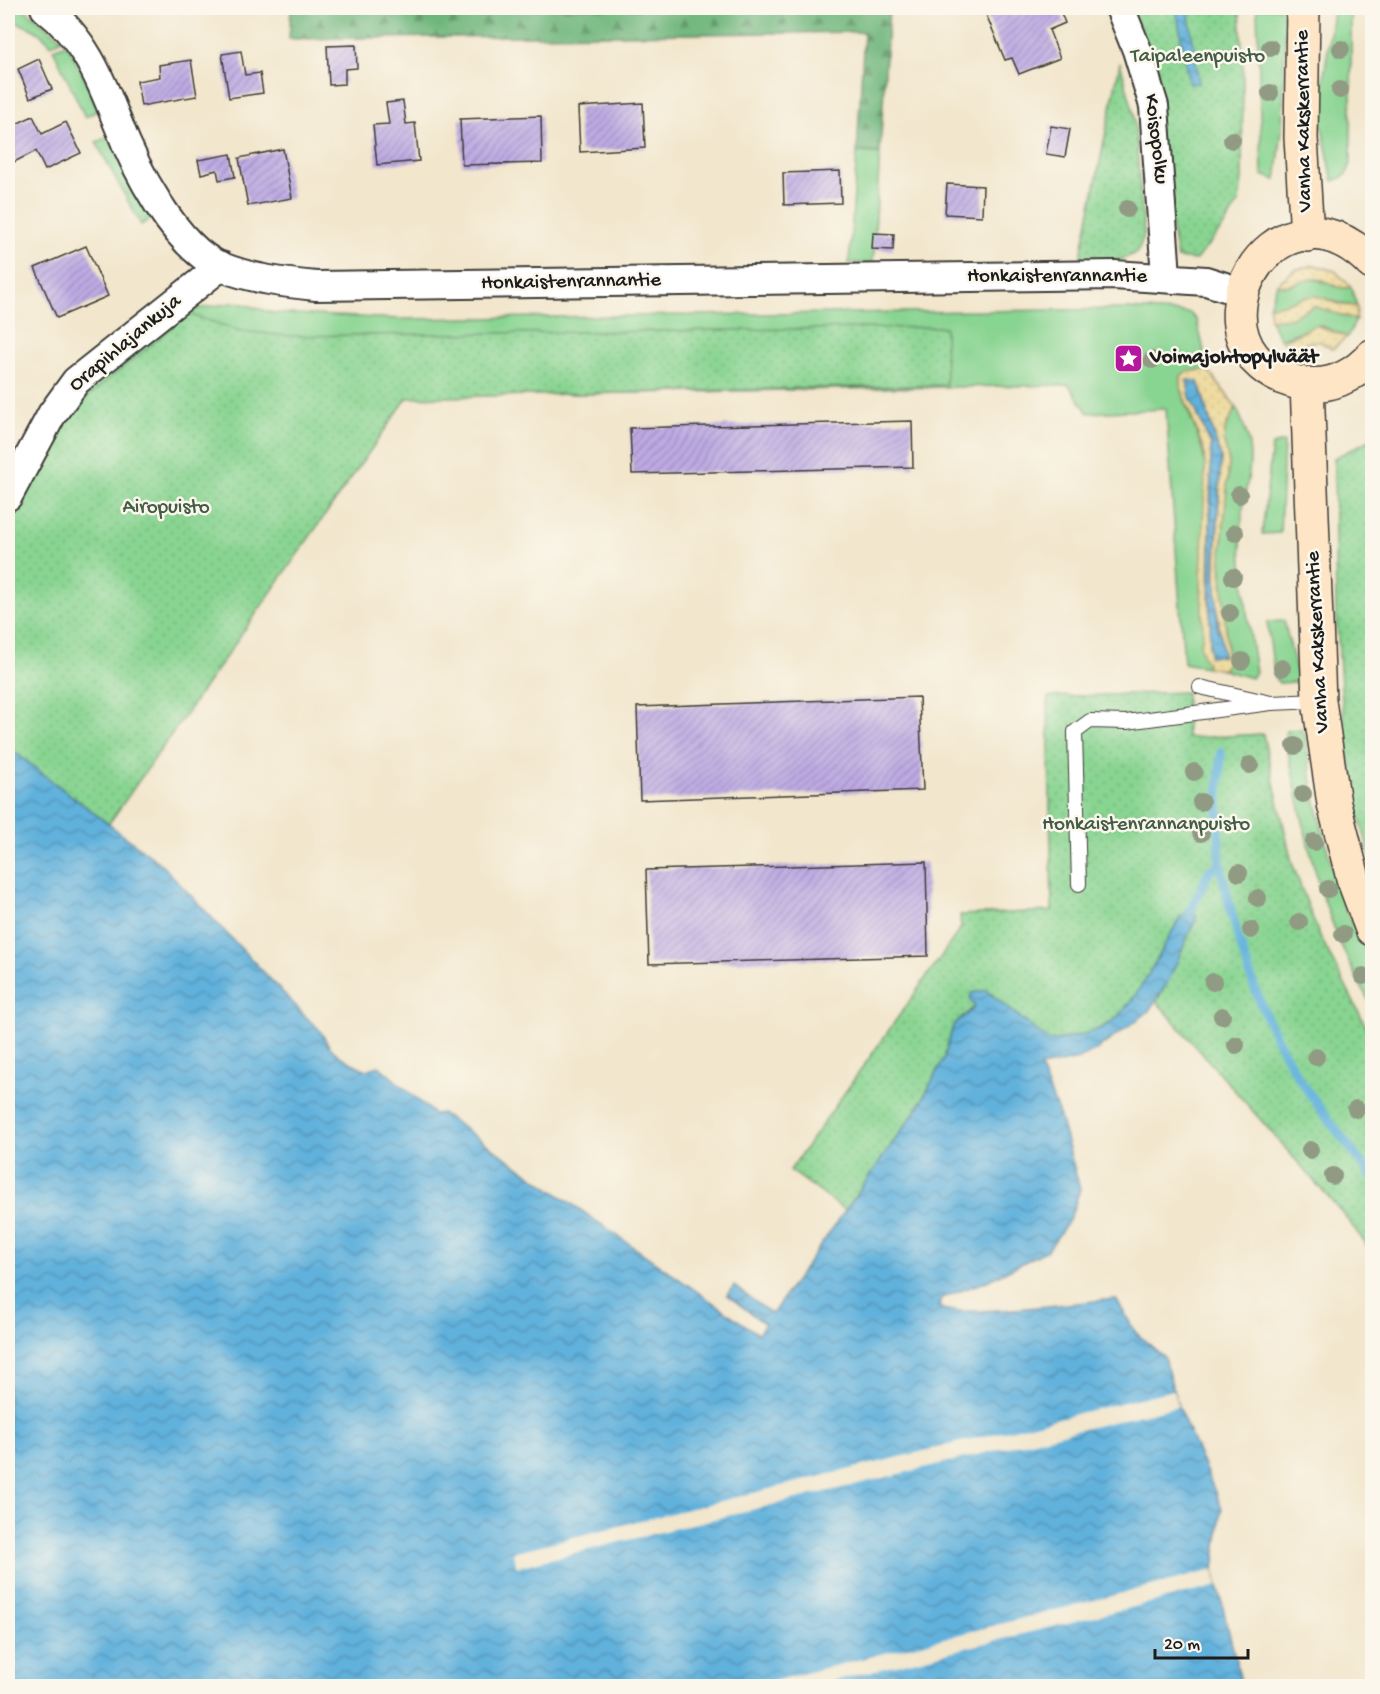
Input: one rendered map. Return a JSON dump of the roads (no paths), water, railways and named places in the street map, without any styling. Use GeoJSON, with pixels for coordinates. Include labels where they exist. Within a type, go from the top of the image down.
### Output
{"type":"FeatureCollection","features":[{"type":"Feature","properties":{"kind":"street","name":"Honkaistenrannantie"},"geometry":{"type":"LineString","coordinates":[[45,8],[69,28],[90,59],[124,141],[155,196],[180,232],[197,250],[221,266],[276,282],[316,286],[1166,276],[1206,280],[1241,292]]}},
{"type":"Feature","properties":{"kind":"street","name":"Koisopolku"},"geometry":{"type":"LineString","coordinates":[[1119,8],[1137,50],[1154,106],[1166,276]]}},
{"type":"Feature","properties":{"kind":"street","name":"Vanha Kakskerrantie"},"geometry":{"type":"LineString","coordinates":[[1303,8],[1301,138],[1307,235]]}},
{"type":"Feature","properties":{"kind":"street"},"geometry":{"type":"LineString","coordinates":[[1372,263],[1361,251],[1344,241],[1326,235],[1307,235],[1289,239],[1272,247],[1258,259],[1247,274],[1241,292],[1239,310],[1241,328],[1248,346],[1258,360],[1272,372],[1307,384],[1334,382],[1349,376],[1372,356]]}},
{"type":"Feature","properties":{"kind":"street","name":"Orapihlajankuja"},"geometry":{"type":"LineString","coordinates":[[8,496],[52,414],[76,381],[221,266]]}},
{"type":"Feature","properties":{"kind":"street","name":"Vanha Kakskerrantie"},"geometry":{"type":"LineString","coordinates":[[1307,384],[1319,701],[1334,804],[1342,840],[1372,929]]}},
{"type":"Feature","properties":{"kind":"lane"},"geometry":{"type":"LineString","coordinates":[[1200,687],[1271,704]]}},
{"type":"Feature","properties":{"kind":"lane"},"geometry":{"type":"LineString","coordinates":[[1079,884],[1075,732],[1090,721],[1126,722],[1271,704],[1319,701]]}},
{"type":"Feature","properties":{"kind":"water"},"geometry":{"type":"Polygon","coordinates":[[[1176,8],[1188,8],[1199,83],[1189,84],[1176,8]]]}},
{"type":"Feature","properties":{"kind":"water"},"geometry":{"type":"Polygon","coordinates":[[[1187,380],[1198,381],[1221,458],[1215,564],[1218,630],[1221,635],[1223,656],[1210,656],[1211,445],[1190,397],[1187,380]]]}},
{"type":"Feature","properties":{"kind":"water"},"geometry":{"type":"Polygon","coordinates":[[[8,750],[18,755],[161,864],[317,1027],[335,1053],[366,1070],[379,1066],[434,1114],[442,1113],[758,1334],[765,1324],[727,1295],[734,1286],[772,1314],[919,1106],[944,1058],[953,1026],[975,1007],[970,999],[972,993],[986,990],[1049,1041],[1093,1031],[1108,1024],[1124,1010],[1151,971],[1181,916],[1190,911],[1197,916],[1168,982],[1148,1012],[1096,1050],[1079,1059],[1040,1067],[1060,1117],[1080,1189],[1070,1219],[1048,1250],[987,1281],[941,1298],[939,1307],[950,1310],[995,1310],[1116,1299],[1136,1333],[1164,1357],[1178,1406],[1222,1508],[1214,1570],[1242,1686],[8,1686],[8,750]]]}},
{"type":"Feature","properties":{"kind":"waterway"},"geometry":{"type":"LineString","coordinates":[[1190,911],[1210,870],[1220,865],[1218,802],[1221,752]]}},
{"type":"Feature","properties":{"kind":"waterway"},"geometry":{"type":"LineString","coordinates":[[1220,865],[1241,948],[1271,1028],[1307,1091],[1372,1177]]}},
{"type":"Feature","properties":{"kind":"place","name":"Voimajohtopylväät"},"geometry":{"type":"Point","coordinates":[1129,358]}},
{"type":"Feature","properties":{"kind":"park label","name":"Taipaleenpuisto"},"geometry":{"type":"Point","coordinates":[1198,57]}},
{"type":"Feature","properties":{"kind":"park label","name":"Airopuisto"},"geometry":{"type":"Point","coordinates":[166,508]}},
{"type":"Feature","properties":{"kind":"park label","name":"Honkaistenrannanpuisto"},"geometry":{"type":"Point","coordinates":[1146,825]}}]}
